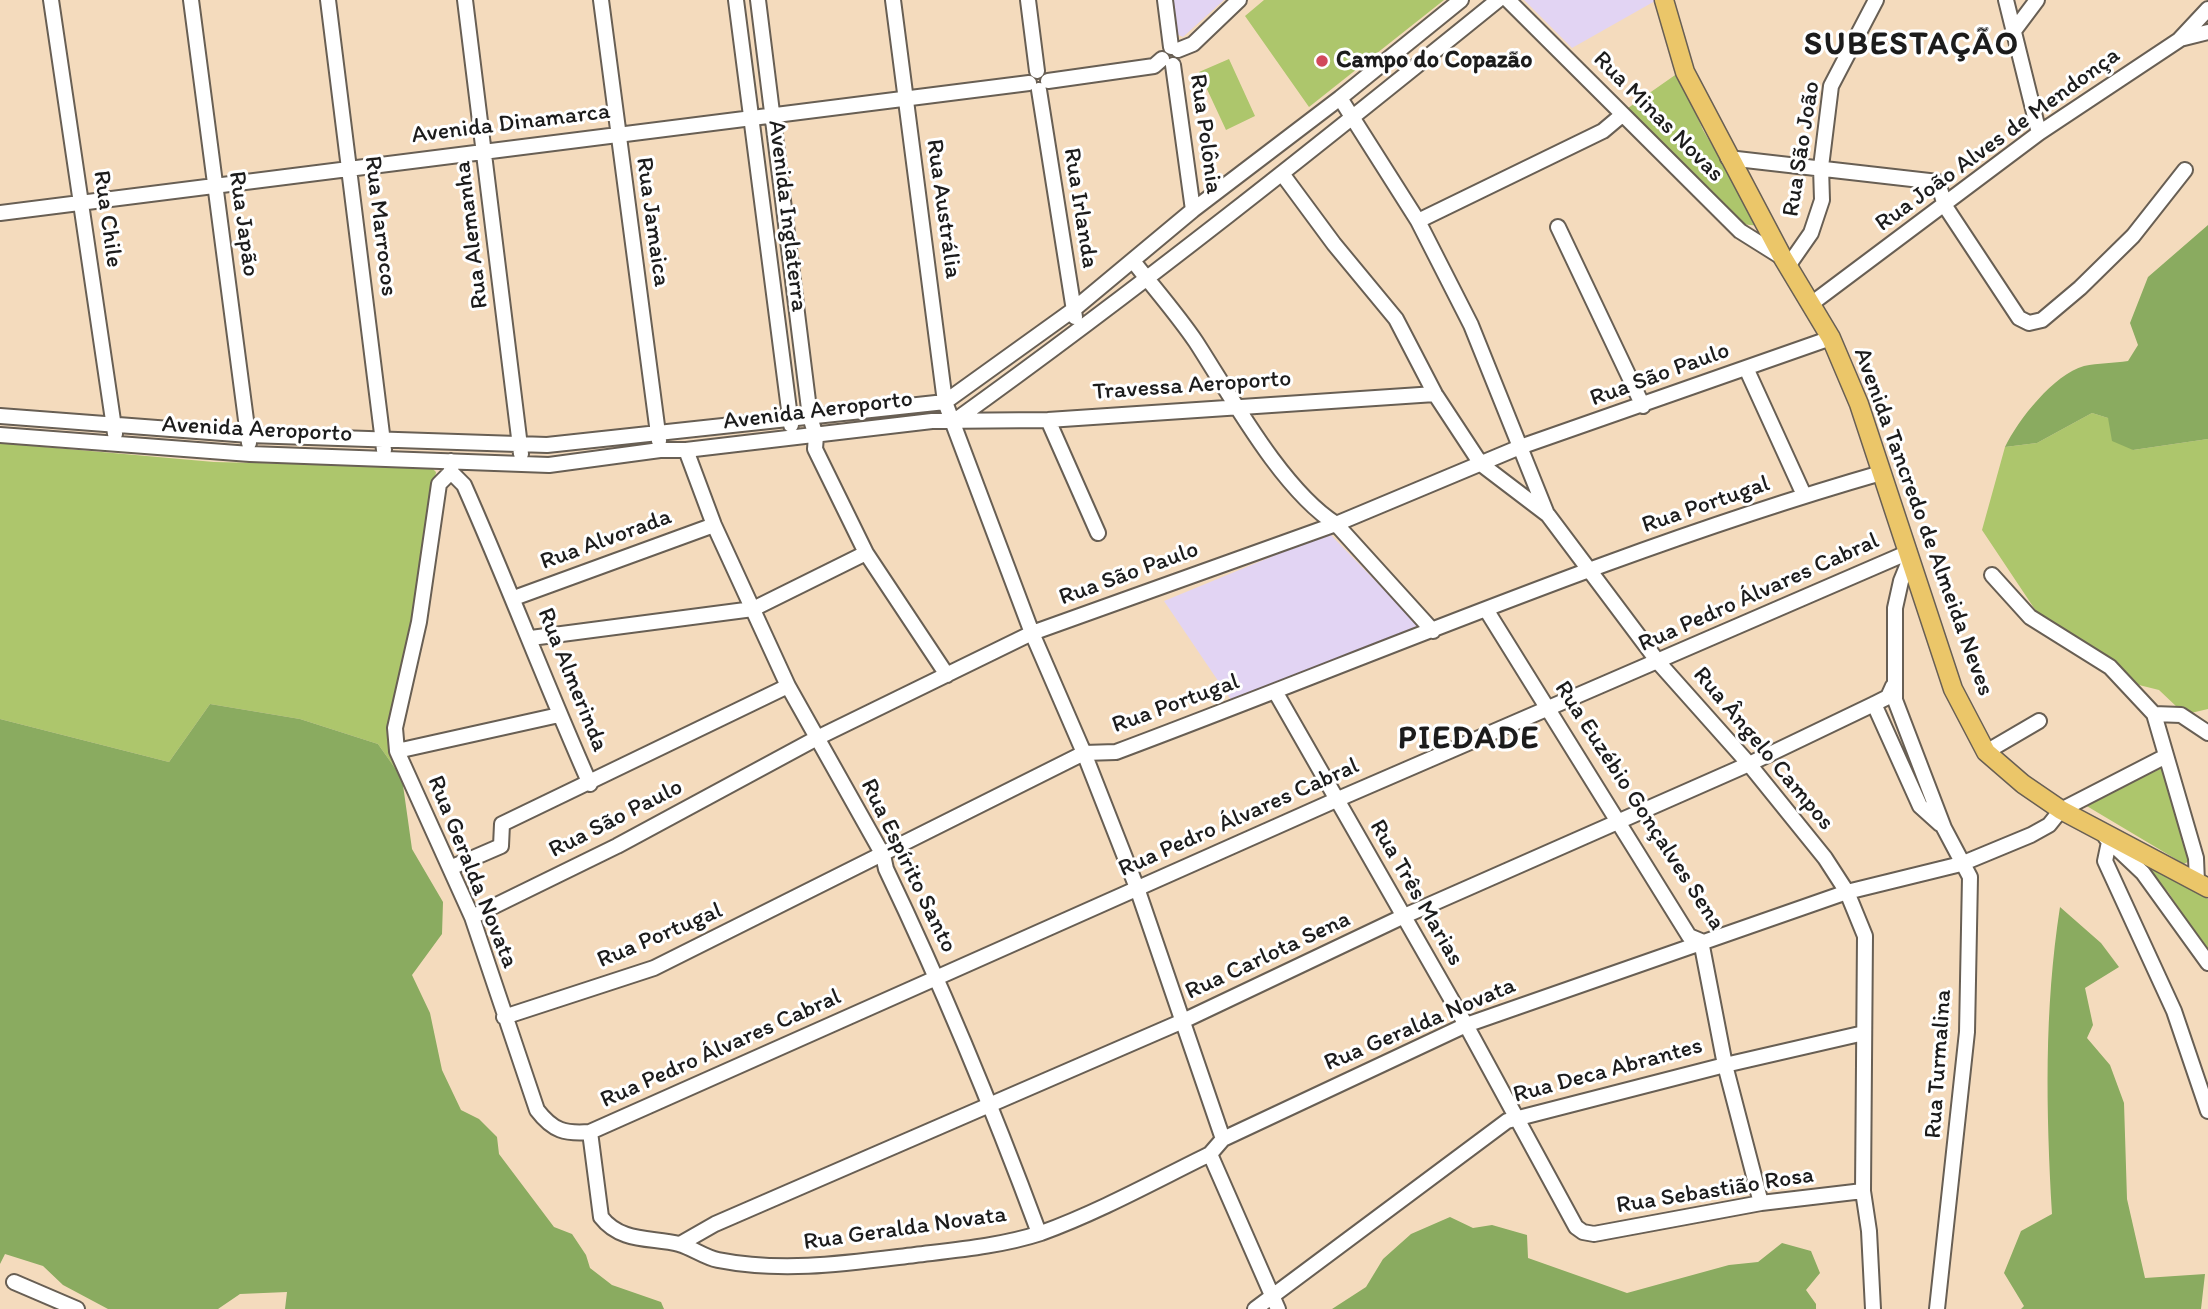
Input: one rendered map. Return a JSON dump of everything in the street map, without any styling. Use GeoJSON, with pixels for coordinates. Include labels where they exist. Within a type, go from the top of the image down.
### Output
{"type":"FeatureCollection","features":[{"type":"Feature","properties":{"kind":"main road","name":"Avenida Tancredo de Almeida Neves"},"geometry":{"type":"LineString","coordinates":[[1664,0],[1685,72],[1785,262],[1831,338],[1859,404],[1953,689],[1986,752],[2062,810],[2103,836],[2203,885]]}},
{"type":"Feature","properties":{"kind":"street","name":"Rua Chile"},"geometry":{"type":"LineString","coordinates":[[51,0],[117,445]]}},
{"type":"Feature","properties":{"kind":"street","name":"Rua Japão"},"geometry":{"type":"LineString","coordinates":[[191,0],[250,454]]}},
{"type":"Feature","properties":{"kind":"street","name":"Rua Marrocos"},"geometry":{"type":"LineString","coordinates":[[328,0],[386,458]]}},
{"type":"Feature","properties":{"kind":"street","name":"Rua Alemanha"},"geometry":{"type":"LineString","coordinates":[[465,0],[522,465]]}},
{"type":"Feature","properties":{"kind":"street","name":"Rua Jamaica"},"geometry":{"type":"LineString","coordinates":[[601,0],[660,450]]}},
{"type":"Feature","properties":{"kind":"street","name":"Avenida Inglaterra"},"geometry":{"type":"LineString","coordinates":[[736,0],[793,437]]}},
{"type":"Feature","properties":{"kind":"street","name":"Avenida Inglaterra"},"geometry":{"type":"LineString","coordinates":[[758,0],[810,417],[816,442],[866,553],[947,675]]}},
{"type":"Feature","properties":{"kind":"street","name":"Rua Austrália"},"geometry":{"type":"LineString","coordinates":[[894,0],[945,402],[1032,633],[1084,753],[1137,888],[1223,1139]]}},
{"type":"Feature","properties":{"kind":"street","name":"Rua Irlanda"},"geometry":{"type":"LineString","coordinates":[[1028,0],[1073,310],[1080,331]]}},
{"type":"Feature","properties":{"kind":"street","name":"Rua Polônia"},"geometry":{"type":"LineString","coordinates":[[1165,0],[1193,210]]}},
{"type":"Feature","properties":{"kind":"street","name":"Avenida Dinamarca"},"geometry":{"type":"LineString","coordinates":[[0,213],[1154,66],[1193,44],[1239,0]]}},
{"type":"Feature","properties":{"kind":"street","name":"Avenida Aeroporto"},"geometry":{"type":"LineString","coordinates":[[0,416],[249,435],[520,446],[945,402],[1073,310],[1193,210],[1340,98],[1461,0]]}},
{"type":"Feature","properties":{"kind":"street"},"geometry":{"type":"LineString","coordinates":[[952,423],[1080,331],[1283,175],[1498,0]]}},
{"type":"Feature","properties":{"kind":"street","name":"Rua Minas Novas"},"geometry":{"type":"LineString","coordinates":[[1508,0],[1740,231],[1785,262]]}},
{"type":"Feature","properties":{"kind":"street","name":"Rua São João"},"geometry":{"type":"LineString","coordinates":[[1785,262],[1811,233],[1822,200],[1821,167],[1831,86],[1876,0]]}},
{"type":"Feature","properties":{"kind":"street"},"geometry":{"type":"LineString","coordinates":[[2006,0],[2039,132]]}},
{"type":"Feature","properties":{"kind":"street"},"geometry":{"type":"LineString","coordinates":[[2013,32],[2037,0]]}},
{"type":"Feature","properties":{"kind":"street","name":"Rua João Alves de Mendonça"},"geometry":{"type":"LineString","coordinates":[[1811,304],[1945,206],[2039,132],[2179,40],[2208,9]]}},
{"type":"Feature","properties":{"kind":"street"},"geometry":{"type":"LineString","coordinates":[[2179,40],[2208,32]]}},
{"type":"Feature","properties":{"kind":"street"},"geometry":{"type":"LineString","coordinates":[[1340,98],[1418,221],[1471,325],[1548,515]]}},
{"type":"Feature","properties":{"kind":"street"},"geometry":{"type":"LineString","coordinates":[[1418,221],[1603,131],[1622,115]]}},
{"type":"Feature","properties":{"kind":"street"},"geometry":{"type":"LineString","coordinates":[[1728,158],[1938,182],[1945,206],[2019,318],[2037,323],[2080,288],[2133,236],[2185,170]]}},
{"type":"Feature","properties":{"kind":"street","name":"Rua Ângelo Campos"},"geometry":{"type":"LineString","coordinates":[[1283,175],[1334,244],[1396,319],[1435,394],[1481,464],[1548,515],[1659,663],[1749,764],[1825,858],[1847,892],[1865,936],[1863,1192],[1869,1231],[1873,1309]]}},
{"type":"Feature","properties":{"kind":"street"},"geometry":{"type":"LineString","coordinates":[[1558,227],[1643,406]]}},
{"type":"Feature","properties":{"kind":"street"},"geometry":{"type":"LineString","coordinates":[[1133,261],[1194,339],[1236,406],[1320,514],[1336,524],[1433,631]]}},
{"type":"Feature","properties":{"kind":"street","name":"Rua São Paulo"},"geometry":{"type":"LineString","coordinates":[[472,917],[617,846],[817,738],[1032,633],[1336,524],[1520,447],[1831,338]]}},
{"type":"Feature","properties":{"kind":"street"},"geometry":{"type":"LineString","coordinates":[[1746,369],[1804,495]]}},
{"type":"Feature","properties":{"kind":"street","name":"Travessa Aeroporto"},"geometry":{"type":"LineString","coordinates":[[952,423],[1048,420],[1435,394]]}},
{"type":"Feature","properties":{"kind":"street"},"geometry":{"type":"LineString","coordinates":[[1048,420],[1098,533]]}},
{"type":"Feature","properties":{"kind":"street","name":"Avenida Aeroporto"},"geometry":{"type":"LineString","coordinates":[[816,442],[932,421],[952,423]]}},
{"type":"Feature","properties":{"kind":"street","name":"Avenida Aeroporto"},"geometry":{"type":"LineString","coordinates":[[0,435],[250,454],[386,458],[451,466],[549,466],[660,450],[686,450],[793,437]]}},
{"type":"Feature","properties":{"kind":"street"},"geometry":{"type":"LineString","coordinates":[[793,437],[816,442]]}},
{"type":"Feature","properties":{"kind":"street","name":"Rua Espírito Santo"},"geometry":{"type":"LineString","coordinates":[[686,450],[714,525],[788,686],[883,855],[886,869],[938,978],[991,1103],[1039,1233]]}},
{"type":"Feature","properties":{"kind":"street","name":"Rua Almerinda"},"geometry":{"type":"LineString","coordinates":[[451,466],[464,485],[514,598],[559,715],[590,784],[788,686]]}},
{"type":"Feature","properties":{"kind":"street","name":"Rua Geralda Novata"},"geometry":{"type":"LineString","coordinates":[[451,466],[439,484],[419,622],[395,728],[397,751],[472,917],[537,1110],[555,1130],[572,1134],[590,1132],[598,1210],[606,1224],[634,1238],[680,1244],[712,1258],[784,1268],[964,1249],[1039,1233],[1210,1154],[1223,1139],[1466,1025],[1847,892],[1961,864],[2031,835],[2049,825],[2062,810],[2166,756]]}},
{"type":"Feature","properties":{"kind":"street","name":"Rua Portugal"},"geometry":{"type":"LineString","coordinates":[[504,1017],[654,968],[1084,753],[1116,752],[1276,693],[1589,569],[1804,495],[1881,473]]}},
{"type":"Feature","properties":{"kind":"street","name":"Rua Alvorada"},"geometry":{"type":"LineString","coordinates":[[514,598],[714,525]]}},
{"type":"Feature","properties":{"kind":"street"},"geometry":{"type":"LineString","coordinates":[[531,639],[752,609],[866,553]]}},
{"type":"Feature","properties":{"kind":"street","name":"Rua Pedro Álvares Cabral"},"geometry":{"type":"LineString","coordinates":[[590,1132],[1336,800],[1910,556]]}},
{"type":"Feature","properties":{"kind":"street","name":"Rua Turmalina"},"geometry":{"type":"LineString","coordinates":[[1910,556],[1895,608],[1894,693],[1944,828],[1970,877],[1967,1032],[1937,1309]]}},
{"type":"Feature","properties":{"kind":"street"},"geometry":{"type":"LineString","coordinates":[[1992,575],[2030,617],[2110,667],[2154,714],[2202,856],[2203,885]]}},
{"type":"Feature","properties":{"kind":"street","name":"Rua Euzébio Gonçalves Sena"},"geometry":{"type":"LineString","coordinates":[[1487,611],[1689,936],[1702,941],[1725,1065],[1761,1203]]}},
{"type":"Feature","properties":{"kind":"street","name":"Rua Três Marias"},"geometry":{"type":"LineString","coordinates":[[1276,693],[1466,1025],[1576,1227]]}},
{"type":"Feature","properties":{"kind":"street"},"geometry":{"type":"LineString","coordinates":[[1874,704],[1894,693]]}},
{"type":"Feature","properties":{"kind":"street","name":"Rua Turmalina"},"geometry":{"type":"LineString","coordinates":[[1874,704],[1920,806],[1944,828]]}},
{"type":"Feature","properties":{"kind":"street","name":"Rua Carlota Sena"},"geometry":{"type":"LineString","coordinates":[[680,1244],[715,1224],[1183,1021],[1402,917],[1749,764],[1874,704]]}},
{"type":"Feature","properties":{"kind":"street"},"geometry":{"type":"LineString","coordinates":[[2154,714],[2181,715],[2208,733]]}},
{"type":"Feature","properties":{"kind":"street"},"geometry":{"type":"LineString","coordinates":[[397,751],[559,715]]}},
{"type":"Feature","properties":{"kind":"street"},"geometry":{"type":"LineString","coordinates":[[1986,752],[2039,722]]}},
{"type":"Feature","properties":{"kind":"street"},"geometry":{"type":"LineString","coordinates":[[450,868],[499,848],[503,843],[502,824],[590,784]]}},
{"type":"Feature","properties":{"kind":"street"},"geometry":{"type":"LineString","coordinates":[[2103,836],[2143,873],[2208,963]]}},
{"type":"Feature","properties":{"kind":"street"},"geometry":{"type":"LineString","coordinates":[[2103,836],[2105,861],[2174,1011],[2208,1111]]}},
{"type":"Feature","properties":{"kind":"street","name":"Rua Deca Abrantes"},"geometry":{"type":"LineString","coordinates":[[1255,1309],[1275,1303],[1507,1121],[1725,1065],[1864,1034]]}},
{"type":"Feature","properties":{"kind":"street"},"geometry":{"type":"LineString","coordinates":[[1210,1154],[1275,1303]]}},
{"type":"Feature","properties":{"kind":"street","name":"Rua Sebastião Rosa"},"geometry":{"type":"LineString","coordinates":[[1576,1227],[1583,1233],[1594,1234],[1761,1203],[1863,1192]]}},
{"type":"Feature","properties":{"kind":"street"},"geometry":{"type":"LineString","coordinates":[[14,1282],[77,1309]]}},
{"type":"Feature","properties":{"kind":"shaded area"},"geometry":{"type":"Polygon","coordinates":[[[1171,0],[1224,0],[1183,37],[1176,34],[1171,0]]]}},
{"type":"Feature","properties":{"kind":"shaded area"},"geometry":{"type":"Polygon","coordinates":[[[1524,0],[1655,0],[1655,1],[1572,48],[1524,0]]]}},
{"type":"Feature","properties":{"kind":"shaded area"},"geometry":{"type":"Polygon","coordinates":[[[1329,533],[1420,627],[1231,700],[1164,601],[1329,533]]]}},
{"type":"Feature","properties":{"kind":"green space","name":"Campo do Copazão"},"geometry":{"type":"Polygon","coordinates":[[[1264,0],[1444,0],[1309,107],[1245,16],[1264,0]]]}},
{"type":"Feature","properties":{"kind":"green space"},"geometry":{"type":"Polygon","coordinates":[[[1229,59],[1255,116],[1226,130],[1199,72],[1229,59]]]}},
{"type":"Feature","properties":{"kind":"green space"},"geometry":{"type":"Polygon","coordinates":[[[1678,73],[1703,130],[1760,226],[1741,224],[1628,108],[1678,73]]]}},
{"type":"Feature","properties":{"kind":"green space"},"geometry":{"type":"Polygon","coordinates":[[[2208,225],[2208,439],[2133,450],[2112,441],[2108,418],[2092,413],[2037,443],[2005,447],[2038,399],[2061,378],[2084,366],[2128,361],[2138,345],[2130,323],[2148,277],[2208,225]]]}},
{"type":"Feature","properties":{"kind":"green space"},"geometry":{"type":"Polygon","coordinates":[[[2092,413],[2108,418],[2133,450],[2208,439],[2208,709],[2191,713],[2178,708],[2159,690],[2139,685],[2113,661],[2036,611],[1982,530],[2005,447],[2037,443],[2092,413]]]}},
{"type":"Feature","properties":{"kind":"green space"},"geometry":{"type":"Polygon","coordinates":[[[0,443],[214,462],[431,467],[436,472],[416,606],[387,727],[402,778],[378,744],[300,719],[210,704],[169,762],[0,719],[0,443]]]}},
{"type":"Feature","properties":{"kind":"green space"},"geometry":{"type":"Polygon","coordinates":[[[210,704],[300,719],[378,744],[402,778],[412,849],[443,902],[442,934],[412,975],[430,1013],[442,1070],[461,1110],[479,1119],[497,1137],[499,1154],[554,1227],[572,1234],[586,1255],[590,1268],[612,1285],[661,1302],[664,1309],[285,1309],[287,1292],[240,1294],[218,1309],[108,1309],[63,1285],[43,1266],[5,1254],[0,1264],[0,719],[169,762],[210,704]]]}},
{"type":"Feature","properties":{"kind":"green space"},"geometry":{"type":"Polygon","coordinates":[[[2162,768],[2191,860],[2184,864],[2085,805],[2162,768]]]}},
{"type":"Feature","properties":{"kind":"green space"},"geometry":{"type":"Polygon","coordinates":[[[2132,857],[2208,899],[2208,952],[2168,892],[2132,857]]]}},
{"type":"Feature","properties":{"kind":"green space"},"geometry":{"type":"Polygon","coordinates":[[[2060,907],[2101,943],[2119,967],[2085,988],[2093,1025],[2087,1038],[2110,1065],[2124,1103],[2127,1199],[2145,1278],[2205,1274],[2201,1309],[2021,1309],[2024,1306],[2004,1273],[2021,1231],[2052,1214],[2048,1060],[2051,984],[2060,907]]]}},
{"type":"Feature","properties":{"kind":"green space"},"geometry":{"type":"Polygon","coordinates":[[[1450,1217],[1473,1228],[1492,1225],[1527,1235],[1528,1258],[1627,1293],[1729,1265],[1758,1262],[1782,1243],[1811,1251],[1820,1273],[1806,1290],[1816,1304],[1816,1309],[1332,1309],[1366,1287],[1383,1259],[1411,1234],[1450,1217]]]}},
{"type":"Feature","properties":{"kind":"place","name":"Campo do Copazão"},"geometry":{"type":"Point","coordinates":[1322,61]}},
{"type":"Feature","properties":{"kind":"district","name":"SUBESTAÇÃO"},"geometry":{"type":"Point","coordinates":[1912,46]}},
{"type":"Feature","properties":{"kind":"district","name":"PIEDADE"},"geometry":{"type":"Point","coordinates":[1469,740]}}]}
